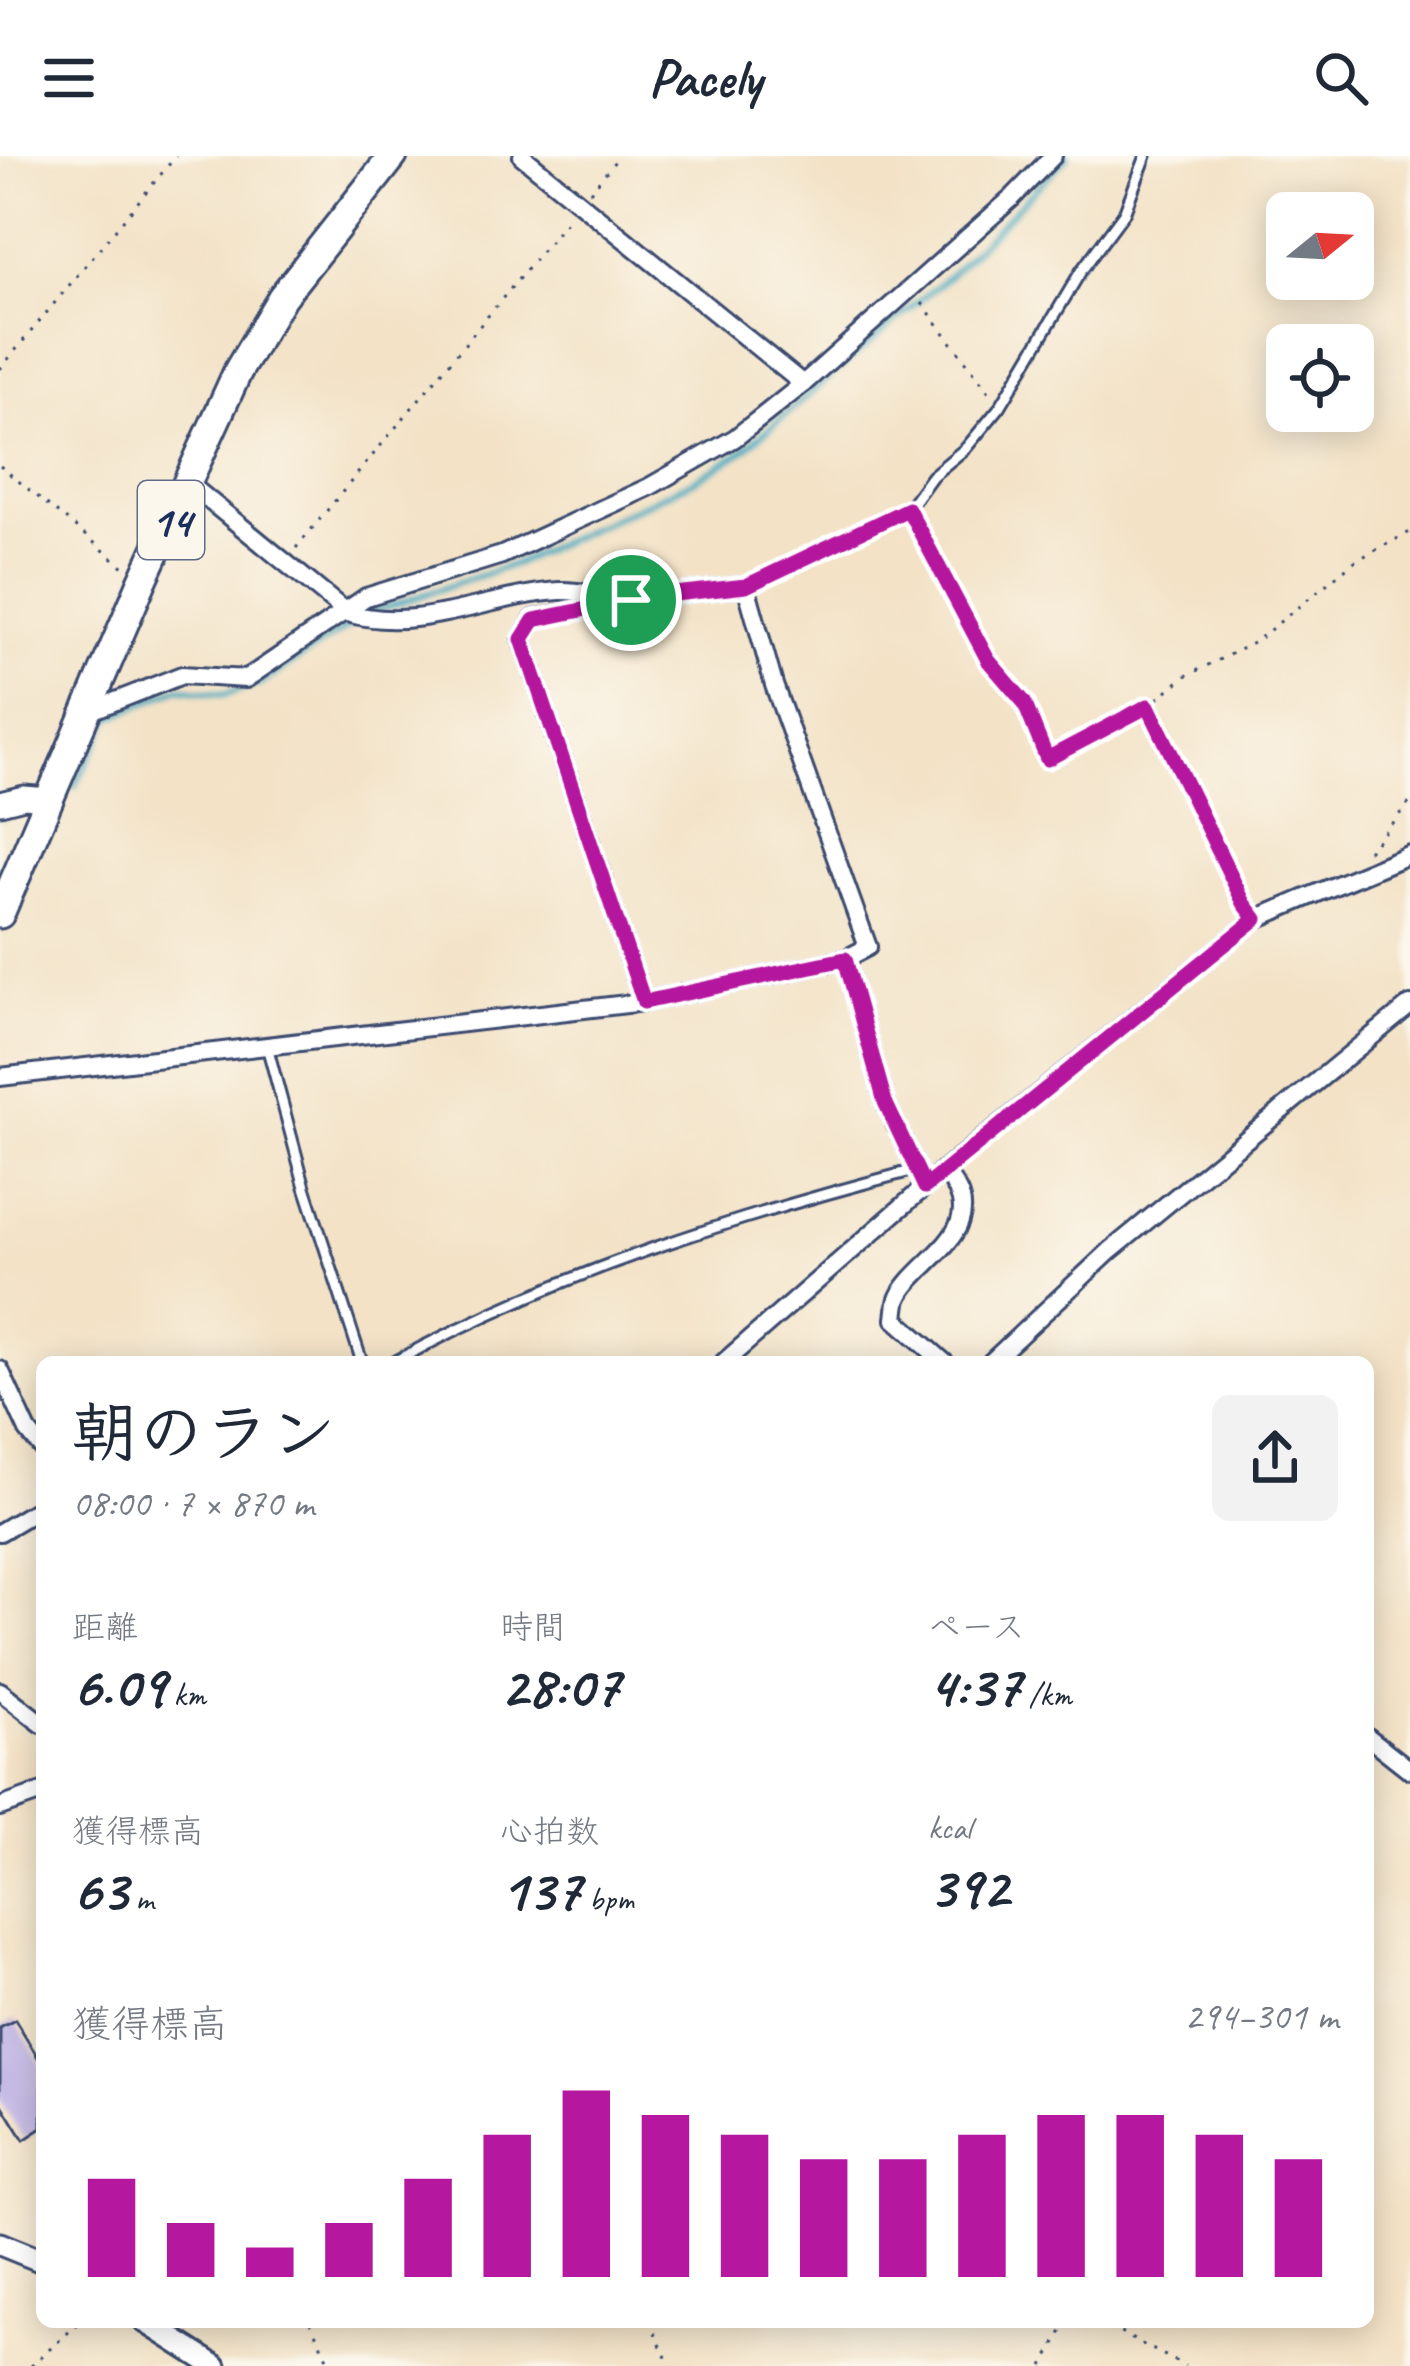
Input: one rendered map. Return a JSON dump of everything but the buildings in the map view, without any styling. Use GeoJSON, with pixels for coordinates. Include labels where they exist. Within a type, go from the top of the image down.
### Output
{"type":"FeatureCollection","features":[{"type":"Feature","properties":{"kind":"main road","name":"14"},"geometry":{"type":"LineString","coordinates":[[0,914],[238,371],[282,296],[393,156]]}},
{"type":"Feature","properties":{"kind":"street"},"geometry":{"type":"LineString","coordinates":[[522,156],[802,384]]}},
{"type":"Feature","properties":{"kind":"street"},"geometry":{"type":"LineString","coordinates":[[86,712],[182,675],[246,679],[366,598],[502,555],[649,487],[735,438],[1012,198],[1053,156]]}},
{"type":"Feature","properties":{"kind":"street"},"geometry":{"type":"LineString","coordinates":[[188,483],[347,613],[376,621],[562,591],[631,600]]}},
{"type":"Feature","properties":{"kind":"street"},"geometry":{"type":"LineString","coordinates":[[0,1077],[644,1002],[845,959],[868,946],[774,685],[746,586],[631,600],[534,620],[522,639],[644,1002]]}},
{"type":"Feature","properties":{"kind":"street"},"geometry":{"type":"LineString","coordinates":[[0,803],[24,797],[49,799]]}},
{"type":"Feature","properties":{"kind":"street"},"geometry":{"type":"LineString","coordinates":[[731,1356],[943,1171],[1256,919],[1410,854]]}},
{"type":"Feature","properties":{"kind":"street"},"geometry":{"type":"LineString","coordinates":[[845,959],[885,1102],[925,1187]]}},
{"type":"Feature","properties":{"kind":"street"},"geometry":{"type":"LineString","coordinates":[[997,1356],[1110,1251],[1410,1005]]}},
{"type":"Feature","properties":{"kind":"street"},"geometry":{"type":"LineString","coordinates":[[937,1356],[896,1318],[899,1296],[946,1248],[961,1211],[958,1186],[943,1171]]}},
{"type":"Feature","properties":{"kind":"street"},"geometry":{"type":"LineString","coordinates":[[0,1370],[36,1441]]}},
{"type":"Feature","properties":{"kind":"street"},"geometry":{"type":"LineString","coordinates":[[0,1532],[36,1511]]}},
{"type":"Feature","properties":{"kind":"street"},"geometry":{"type":"LineString","coordinates":[[0,1691],[36,1719]]}},
{"type":"Feature","properties":{"kind":"street"},"geometry":{"type":"LineString","coordinates":[[1374,1742],[1410,1770]]}},
{"type":"Feature","properties":{"kind":"street"},"geometry":{"type":"LineString","coordinates":[[0,1808],[36,1794]]}},
{"type":"Feature","properties":{"kind":"street"},"geometry":{"type":"LineString","coordinates":[[0,2244],[36,2259]]}},
{"type":"Feature","properties":{"kind":"street"},"geometry":{"type":"LineString","coordinates":[[155,2328],[215,2366]]}},
{"type":"Feature","properties":{"kind":"lane"},"geometry":{"type":"LineString","coordinates":[[746,586],[908,509],[932,476],[966,448],[1000,407],[1082,271],[1124,213],[1146,156]]}},
{"type":"Feature","properties":{"kind":"lane"},"geometry":{"type":"LineString","coordinates":[[908,509],[988,660]]}},
{"type":"Feature","properties":{"kind":"lane"},"geometry":{"type":"LineString","coordinates":[[267,1046],[305,1187],[360,1356]]}},
{"type":"Feature","properties":{"kind":"lane"},"geometry":{"type":"LineString","coordinates":[[405,1356],[464,1323],[592,1272],[778,1205],[915,1170]]}},
{"type":"Feature","properties":{"kind":"path"},"geometry":{"type":"LineString","coordinates":[[0,369],[176,156]]}},
{"type":"Feature","properties":{"kind":"path"},"geometry":{"type":"LineString","coordinates":[[284,563],[620,156]]}},
{"type":"Feature","properties":{"kind":"path"},"geometry":{"type":"LineString","coordinates":[[910,287],[1000,407]]}},
{"type":"Feature","properties":{"kind":"path"},"geometry":{"type":"LineString","coordinates":[[0,466],[142,582]]}},
{"type":"Feature","properties":{"kind":"path"},"geometry":{"type":"LineString","coordinates":[[988,660],[1024,702],[1047,759],[1148,706],[1186,676],[1255,642],[1355,561],[1410,532]]}},
{"type":"Feature","properties":{"kind":"path"},"geometry":{"type":"LineString","coordinates":[[1148,706],[1256,919]]}},
{"type":"Feature","properties":{"kind":"path"},"geometry":{"type":"LineString","coordinates":[[1362,857],[1410,802]]}},
{"type":"Feature","properties":{"kind":"path"},"geometry":{"type":"LineString","coordinates":[[32,2366],[73,2328]]}},
{"type":"Feature","properties":{"kind":"path"},"geometry":{"type":"LineString","coordinates":[[313,2328],[331,2366]]}},
{"type":"Feature","properties":{"kind":"path"},"geometry":{"type":"LineString","coordinates":[[653,2328],[670,2366]]}},
{"type":"Feature","properties":{"kind":"path"},"geometry":{"type":"LineString","coordinates":[[1043,2366],[1064,2328]]}},
{"type":"Feature","properties":{"kind":"path"},"geometry":{"type":"LineString","coordinates":[[1111,2328],[1185,2366]]}},
{"type":"Feature","properties":{"kind":"waterway"},"geometry":{"type":"LineString","coordinates":[[369,613],[515,564],[695,480],[739,454],[953,272],[1068,156]]}},
{"type":"Feature","properties":{"kind":"waterway"},"geometry":{"type":"LineString","coordinates":[[74,787],[110,718],[179,688],[224,695],[260,684],[358,620]]}},
{"type":"Feature","properties":{"kind":"waterway"},"geometry":{"type":"LineString","coordinates":[[0,817],[17,812]]}},
{"type":"Feature","properties":{"kind":"route"},"geometry":{"type":"LineString","coordinates":[[908,509],[933,564],[988,660],[1024,702],[1047,759],[1148,706],[1256,919],[925,1187],[885,1102],[845,959],[644,1002],[522,639],[534,620],[631,600],[746,586],[908,509]]}}]}
